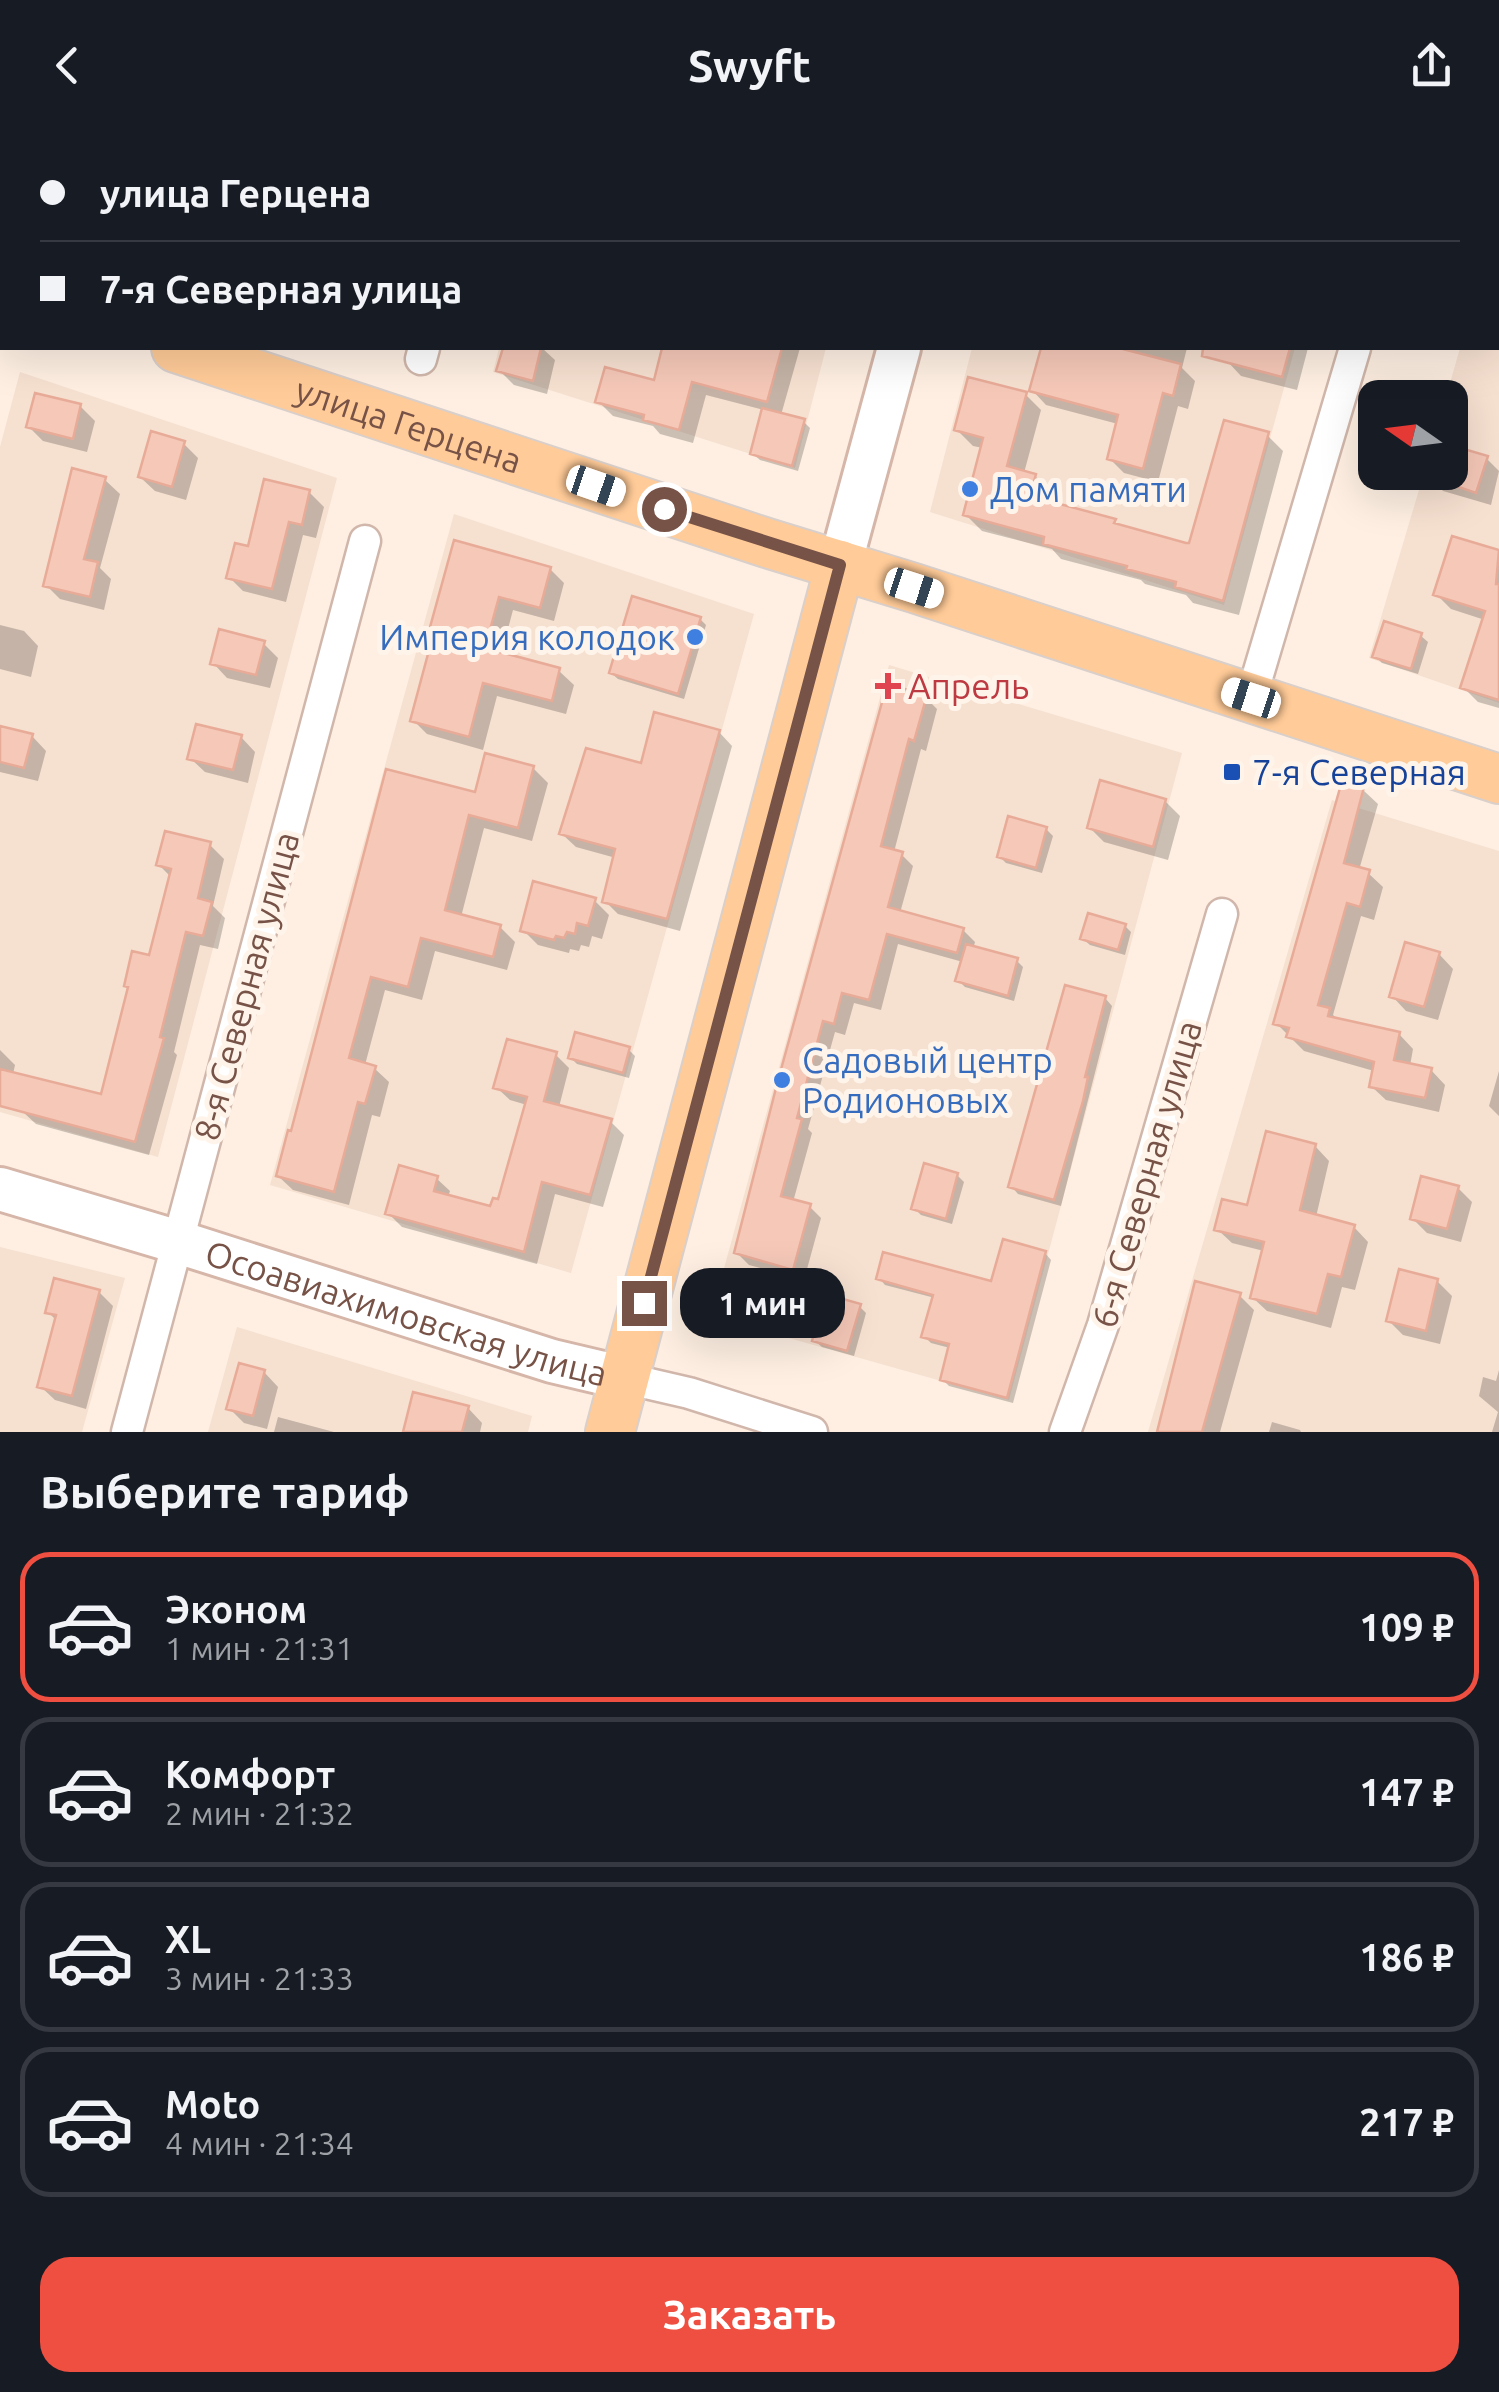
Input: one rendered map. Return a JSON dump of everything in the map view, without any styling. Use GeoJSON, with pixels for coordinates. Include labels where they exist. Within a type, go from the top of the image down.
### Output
{"type":"FeatureCollection","features":[{"type":"Feature","properties":{"kind":"main road","name":"улица Герцена"},"geometry":{"type":"LineString","coordinates":[[182,350],[1499,779]]}},
{"type":"Feature","properties":{"kind":"main road"},"geometry":{"type":"LineString","coordinates":[[610,1432],[840,565]]}},
{"type":"Feature","properties":{"kind":"street"},"geometry":{"type":"LineString","coordinates":[[840,565],[898,350]]}},
{"type":"Feature","properties":{"kind":"street"},"geometry":{"type":"LineString","coordinates":[[1251,698],[1355,350]]}},
{"type":"Feature","properties":{"kind":"street","name":"8-я Северная улица"},"geometry":{"type":"LineString","coordinates":[[128,1432],[364,541]]}},
{"type":"Feature","properties":{"kind":"street","name":"6-я Северная улица"},"geometry":{"type":"LineString","coordinates":[[1065,1432],[1102,1325],[1222,914]]}},
{"type":"Feature","properties":{"kind":"street","name":"Осоавиахимовская улица"},"geometry":{"type":"LineString","coordinates":[[0,1190],[178,1242],[552,1361],[690,1394],[812,1432]]}},
{"type":"Feature","properties":{"kind":"shaded area"},"geometry":{"type":"Polygon","coordinates":[[[498,350],[825,350],[795,468],[493,372],[498,350]]]}},
{"type":"Feature","properties":{"kind":"shaded area"},"geometry":{"type":"Polygon","coordinates":[[[971,350],[1294,350],[1224,605],[930,512],[971,350]]]}},
{"type":"Feature","properties":{"kind":"shaded area"},"geometry":{"type":"Polygon","coordinates":[[[1459,350],[1499,350],[1499,703],[1369,658],[1419,490],[1468,490],[1468,380],[1451,380],[1459,350]]]}},
{"type":"Feature","properties":{"kind":"shaded area"},"geometry":{"type":"Polygon","coordinates":[[[20,372],[337,478],[158,1157],[0,1112],[0,447],[20,372]]]}},
{"type":"Feature","properties":{"kind":"shaded area"},"geometry":{"type":"Polygon","coordinates":[[[454,514],[754,614],[571,1273],[270,1185],[454,514]]]}},
{"type":"Feature","properties":{"kind":"shaded area"},"geometry":{"type":"Polygon","coordinates":[[[889,665],[1182,753],[1009,1400],[711,1316],[889,665]]]}},
{"type":"Feature","properties":{"kind":"shaded area"},"geometry":{"type":"Polygon","coordinates":[[[1332,800],[1499,851],[1499,1432],[1148,1432],[1332,800]]]}},
{"type":"Feature","properties":{"kind":"shaded area"},"geometry":{"type":"Polygon","coordinates":[[[0,1247],[125,1278],[82,1432],[0,1432],[0,1247]]]}},
{"type":"Feature","properties":{"kind":"shaded area"},"geometry":{"type":"Polygon","coordinates":[[[237,1327],[532,1416],[528,1432],[208,1432],[237,1327]]]}},
{"type":"Feature","properties":{"kind":"building"},"geometry":{"type":"Polygon","coordinates":[[[502,350],[541,350],[533,381],[496,371],[502,350]]]}},
{"type":"Feature","properties":{"kind":"building"},"geometry":{"type":"Polygon","coordinates":[[[662,350],[781,350],[767,402],[692,382],[679,430],[643,420],[644,415],[595,402],[605,367],[654,380],[662,350]]]}},
{"type":"Feature","properties":{"kind":"building"},"geometry":{"type":"Polygon","coordinates":[[[1040,350],[1127,350],[1181,364],[1173,396],[1163,393],[1143,469],[1107,459],[1118,415],[1029,391],[1040,350]]]}},
{"type":"Feature","properties":{"kind":"building"},"geometry":{"type":"Polygon","coordinates":[[[1203,350],[1289,350],[1282,377],[1202,356],[1203,350]]]}},
{"type":"Feature","properties":{"kind":"building"},"geometry":{"type":"Polygon","coordinates":[[[968,377],[1027,392],[1007,466],[1036,474],[1030,496],[1186,543],[1224,420],[1269,432],[1223,601],[1175,587],[1176,582],[1126,569],[1127,566],[1043,544],[1044,537],[963,515],[983,438],[954,430],[968,377]]]}},
{"type":"Feature","properties":{"kind":"building"},"geometry":{"type":"Polygon","coordinates":[[[35,393],[81,404],[73,439],[26,427],[35,393]]]}},
{"type":"Feature","properties":{"kind":"building"},"geometry":{"type":"Polygon","coordinates":[[[762,408],[805,419],[792,466],[750,454],[762,408]]]}},
{"type":"Feature","properties":{"kind":"building"},"geometry":{"type":"Polygon","coordinates":[[[151,431],[185,441],[172,487],[138,477],[151,431]]]}},
{"type":"Feature","properties":{"kind":"building"},"geometry":{"type":"Polygon","coordinates":[[[1468,450],[1488,456],[1476,493],[1467,490],[1468,450]]]}},
{"type":"Feature","properties":{"kind":"building"},"geometry":{"type":"Polygon","coordinates":[[[72,468],[106,477],[84,559],[98,562],[90,597],[43,586],[72,468]]]}},
{"type":"Feature","properties":{"kind":"building"},"geometry":{"type":"Polygon","coordinates":[[[264,479],[310,490],[302,525],[289,522],[272,589],[226,578],[235,543],[248,546],[264,479]]]}},
{"type":"Feature","properties":{"kind":"building"},"geometry":{"type":"Polygon","coordinates":[[[1452,536],[1499,550],[1499,700],[1460,688],[1485,611],[1433,595],[1452,536]]]}},
{"type":"Feature","properties":{"kind":"building"},"geometry":{"type":"Polygon","coordinates":[[[454,540],[551,567],[540,608],[499,597],[485,648],[560,668],[552,701],[483,683],[469,737],[410,721],[432,639],[427,638],[454,540]]]}},
{"type":"Feature","properties":{"kind":"building"},"geometry":{"type":"Polygon","coordinates":[[[632,596],[701,617],[678,694],[609,673],[632,596]]]}},
{"type":"Feature","properties":{"kind":"building"},"geometry":{"type":"Polygon","coordinates":[[[1384,621],[1422,633],[1411,669],[1372,657],[1384,621]]]}},
{"type":"Feature","properties":{"kind":"building"},"geometry":{"type":"Polygon","coordinates":[[[219,629],[265,641],[256,675],[210,664],[219,629]]]}},
{"type":"Feature","properties":{"kind":"building"},"geometry":{"type":"Polygon","coordinates":[[[887,684],[927,695],[914,741],[909,739],[881,846],[903,852],[888,907],[964,928],[957,953],[887,934],[869,1000],[842,993],[834,1024],[823,1021],[781,1196],[811,1204],[793,1270],[734,1253],[887,684]]]}},
{"type":"Feature","properties":{"kind":"building"},"geometry":{"type":"Polygon","coordinates":[[[654,712],[720,730],[667,919],[602,902],[615,849],[559,834],[586,748],[641,763],[654,712]]]}},
{"type":"Feature","properties":{"kind":"building"},"geometry":{"type":"Polygon","coordinates":[[[196,724],[242,735],[233,770],[187,759],[196,724]]]}},
{"type":"Feature","properties":{"kind":"building"},"geometry":{"type":"Polygon","coordinates":[[[0,726],[33,734],[24,768],[0,762],[0,726]]]}},
{"type":"Feature","properties":{"kind":"building"},"geometry":{"type":"Polygon","coordinates":[[[485,753],[534,766],[518,828],[469,815],[445,910],[501,925],[493,957],[421,938],[408,987],[371,977],[349,1058],[376,1066],[365,1104],[358,1102],[334,1192],[276,1176],[386,769],[475,792],[485,753]]]}},
{"type":"Feature","properties":{"kind":"building"},"geometry":{"type":"Polygon","coordinates":[[[1100,780],[1166,799],[1153,847],[1087,828],[1100,780]]]}},
{"type":"Feature","properties":{"kind":"building"},"geometry":{"type":"Polygon","coordinates":[[[1342,781],[1364,787],[1344,863],[1370,870],[1360,907],[1347,903],[1318,1005],[1330,1008],[1328,1016],[1400,1032],[1394,1060],[1432,1068],[1425,1098],[1369,1087],[1374,1062],[1286,1037],[1289,1028],[1273,1024],[1342,781]]]}},
{"type":"Feature","properties":{"kind":"building"},"geometry":{"type":"Polygon","coordinates":[[[1008,816],[1047,827],[1036,868],[997,857],[1008,816]]]}},
{"type":"Feature","properties":{"kind":"building"},"geometry":{"type":"Polygon","coordinates":[[[165,831],[211,842],[198,898],[212,902],[203,936],[186,932],[160,1037],[164,1038],[135,1142],[0,1106],[0,1069],[101,1094],[128,987],[124,986],[132,951],[149,955],[171,869],[156,865],[165,831]]]}},
{"type":"Feature","properties":{"kind":"building"},"geometry":{"type":"Polygon","coordinates":[[[533,881],[596,898],[588,926],[577,923],[575,934],[567,932],[564,938],[556,936],[554,940],[520,931],[533,881]]]}},
{"type":"Feature","properties":{"kind":"building"},"geometry":{"type":"Polygon","coordinates":[[[1088,913],[1126,924],[1118,950],[1080,939],[1088,913]]]}},
{"type":"Feature","properties":{"kind":"building"},"geometry":{"type":"Polygon","coordinates":[[[1405,942],[1440,952],[1424,1007],[1389,997],[1405,942]]]}},
{"type":"Feature","properties":{"kind":"building"},"geometry":{"type":"Polygon","coordinates":[[[966,944],[1018,958],[1008,996],[955,981],[966,944]]]}},
{"type":"Feature","properties":{"kind":"building"},"geometry":{"type":"Polygon","coordinates":[[[1065,985],[1106,996],[1085,1077],[1083,1101],[1054,1200],[1008,1187],[1065,985]]]}},
{"type":"Feature","properties":{"kind":"building"},"geometry":{"type":"Polygon","coordinates":[[[575,1032],[630,1047],[623,1073],[568,1058],[575,1032]]]}},
{"type":"Feature","properties":{"kind":"building"},"geometry":{"type":"Polygon","coordinates":[[[507,1039],[557,1052],[544,1101],[612,1119],[590,1195],[542,1182],[524,1252],[385,1214],[399,1165],[438,1176],[434,1191],[490,1206],[493,1198],[498,1199],[527,1097],[493,1088],[507,1039]]]}},
{"type":"Feature","properties":{"kind":"building"},"geometry":{"type":"Polygon","coordinates":[[[1266,1131],[1316,1144],[1300,1210],[1355,1225],[1341,1277],[1328,1274],[1317,1314],[1250,1298],[1264,1242],[1214,1230],[1222,1199],[1247,1205],[1266,1131]]]}},
{"type":"Feature","properties":{"kind":"building"},"geometry":{"type":"Polygon","coordinates":[[[924,1163],[958,1173],[946,1219],[911,1209],[924,1163]]]}},
{"type":"Feature","properties":{"kind":"building"},"geometry":{"type":"Polygon","coordinates":[[[1421,1176],[1459,1186],[1447,1229],[1410,1219],[1421,1176]]]}},
{"type":"Feature","properties":{"kind":"building"},"geometry":{"type":"Polygon","coordinates":[[[1003,1239],[1046,1251],[1007,1398],[940,1380],[949,1344],[921,1337],[933,1295],[876,1279],[883,1252],[991,1281],[1003,1239]]]}},
{"type":"Feature","properties":{"kind":"building"},"geometry":{"type":"Polygon","coordinates":[[[1399,1269],[1438,1279],[1426,1331],[1386,1321],[1399,1269]]]}},
{"type":"Feature","properties":{"kind":"building"},"geometry":{"type":"Polygon","coordinates":[[[54,1278],[100,1290],[72,1396],[37,1387],[56,1315],[45,1313],[54,1278]]]}},
{"type":"Feature","properties":{"kind":"building"},"geometry":{"type":"Polygon","coordinates":[[[1195,1281],[1241,1293],[1202,1432],[1157,1432],[1195,1281]]]}},
{"type":"Feature","properties":{"kind":"building"},"geometry":{"type":"Polygon","coordinates":[[[825,1294],[861,1304],[847,1351],[812,1341],[825,1294]]]}},
{"type":"Feature","properties":{"kind":"building"},"geometry":{"type":"Polygon","coordinates":[[[239,1363],[265,1370],[253,1416],[226,1409],[239,1363]]]}},
{"type":"Feature","properties":{"kind":"building"},"geometry":{"type":"Polygon","coordinates":[[[413,1392],[469,1406],[462,1432],[403,1432],[413,1392]]]}},
{"type":"Feature","properties":{"kind":"place","name":"Дом памяти"},"geometry":{"type":"Point","coordinates":[970,489]}},
{"type":"Feature","properties":{"kind":"place","name":"Империя колодок"},"geometry":{"type":"Point","coordinates":[695,637]}},
{"type":"Feature","properties":{"kind":"place","name":"Апрель"},"geometry":{"type":"Point","coordinates":[888,686]}},
{"type":"Feature","properties":{"kind":"place","name":"7-я Северная"},"geometry":{"type":"Point","coordinates":[1232,772]}},
{"type":"Feature","properties":{"kind":"place","name":"Садовый центр Родионовых"},"geometry":{"type":"Point","coordinates":[782,1080]}},
{"type":"Feature","properties":{"kind":"route"},"geometry":{"type":"LineString","coordinates":[[644,1303],[840,565],[664,509]]}}]}
